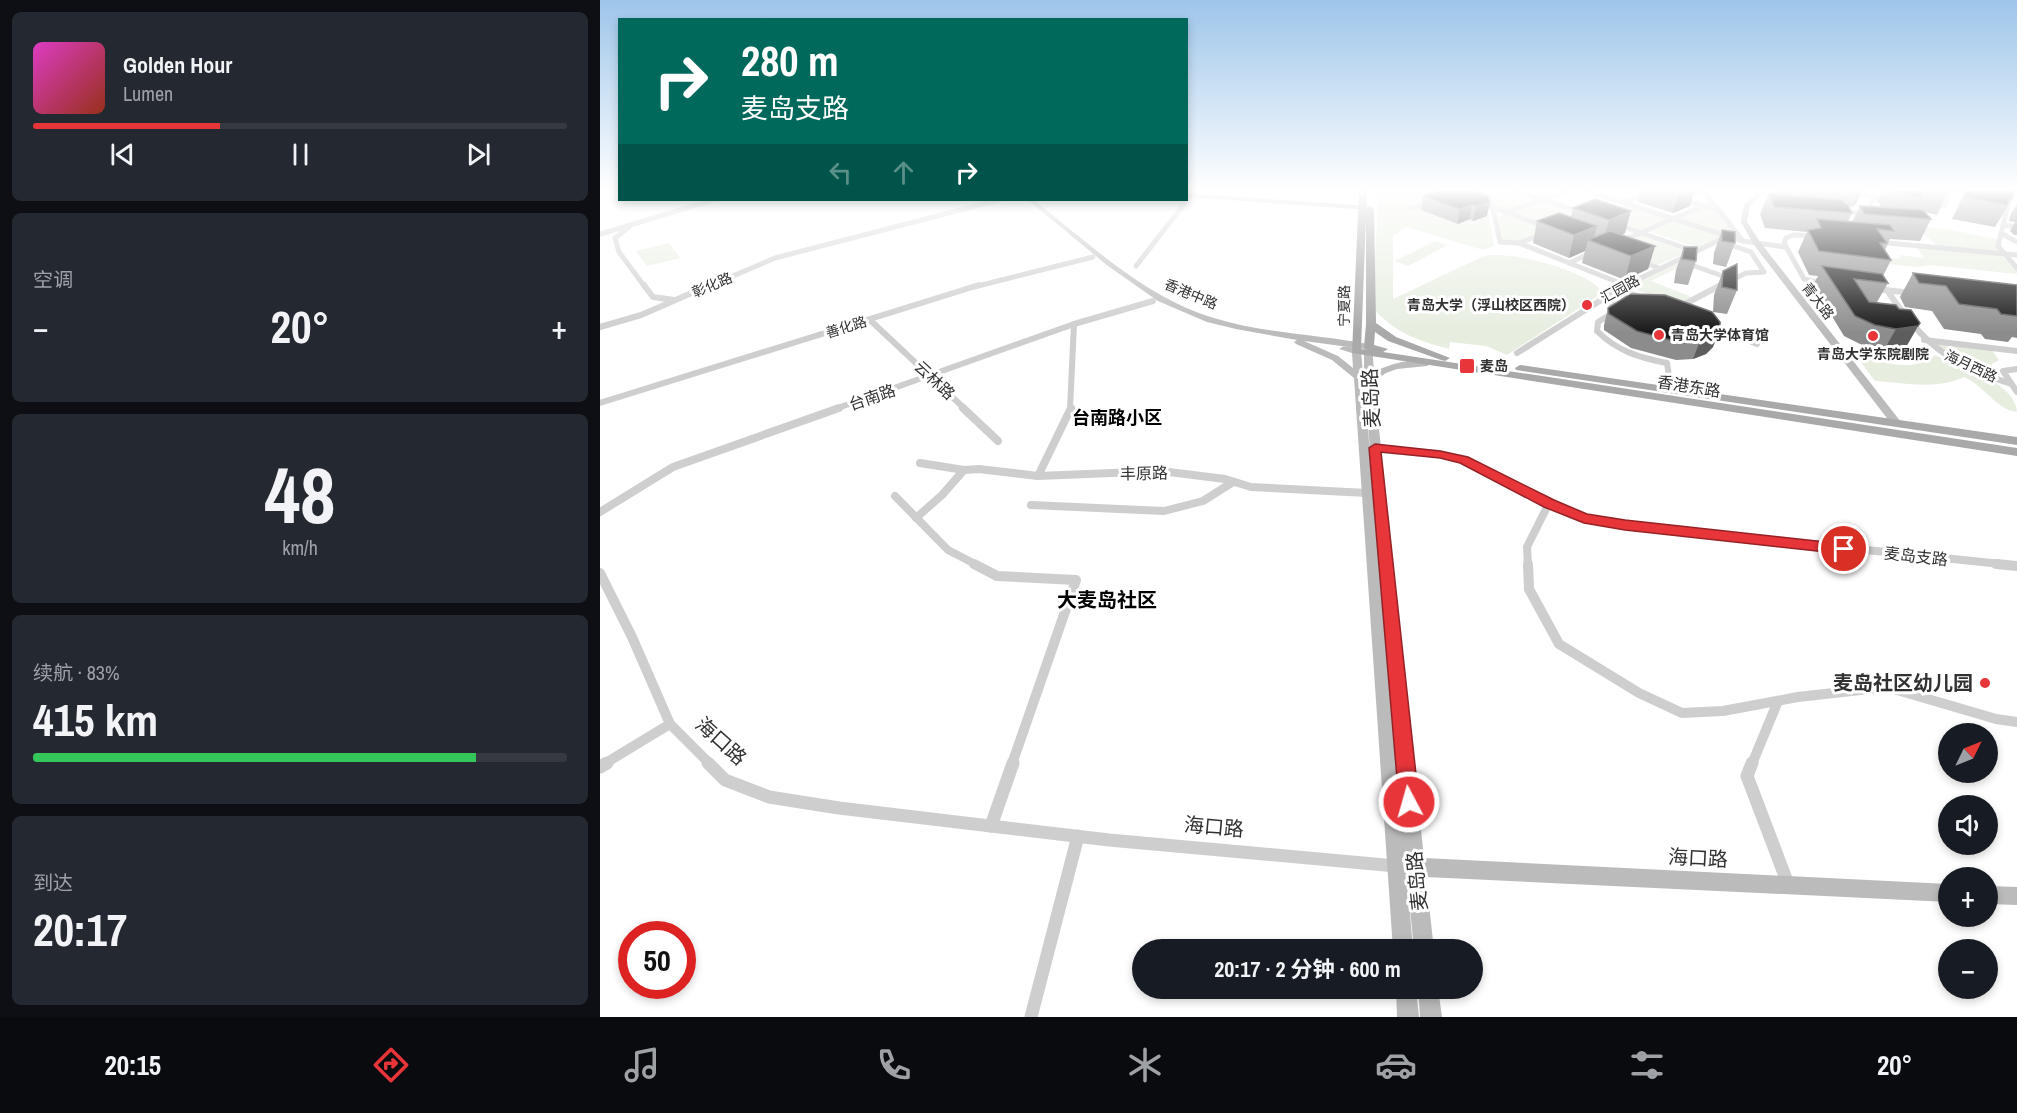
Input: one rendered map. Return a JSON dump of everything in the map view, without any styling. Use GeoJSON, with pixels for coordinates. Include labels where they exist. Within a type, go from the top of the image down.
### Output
{"type":"FeatureCollection","features":[{"type":"Feature","properties":{"kind":"main road","name":"香港中路"},"geometry":{"type":"LineString","coordinates":[[1069,237],[1093,257],[1114,269]]}},
{"type":"Feature","properties":{"kind":"main road","name":"香港中路"},"geometry":{"type":"LineString","coordinates":[[1076,237],[1153,301],[1210,324],[1298,342],[1356,348]]}},
{"type":"Feature","properties":{"kind":"main road","name":"宁夏路"},"geometry":{"type":"LineString","coordinates":[[1356,348],[1364,237]]}},
{"type":"Feature","properties":{"kind":"main road","name":"宁夏路"},"geometry":{"type":"LineString","coordinates":[[1367,237],[1371,324],[1369,350]]}},
{"type":"Feature","properties":{"kind":"main road","name":"青大路"},"geometry":{"type":"LineString","coordinates":[[1754,237],[1897,424]]}},
{"type":"Feature","properties":{"kind":"main road"},"geometry":{"type":"LineString","coordinates":[[1114,269],[1136,266]]}},
{"type":"Feature","properties":{"kind":"main road"},"geometry":{"type":"LineString","coordinates":[[1125,277],[1136,266]]}},
{"type":"Feature","properties":{"kind":"main road","name":"香港中路"},"geometry":{"type":"LineString","coordinates":[[1125,277],[1183,309],[1216,320],[1255,330],[1356,348]]}},
{"type":"Feature","properties":{"kind":"main road"},"geometry":{"type":"LineString","coordinates":[[1371,324],[1392,339],[1445,358]]}},
{"type":"Feature","properties":{"kind":"main road"},"geometry":{"type":"LineString","coordinates":[[1298,342],[1335,358],[1364,378],[1394,366],[1426,363]]}},
{"type":"Feature","properties":{"kind":"main road","name":"香港东路"},"geometry":{"type":"LineString","coordinates":[[1356,348],[1445,358],[2017,441]]}},
{"type":"Feature","properties":{"kind":"main road","name":"麦岛路"},"geometry":{"type":"LineString","coordinates":[[1356,348],[1364,378],[1406,866],[1403,939]]}},
{"type":"Feature","properties":{"kind":"main road","name":"香港东路"},"geometry":{"type":"LineString","coordinates":[[1369,350],[1426,363],[2017,452]]}},
{"type":"Feature","properties":{"kind":"main road","name":"麦岛路"},"geometry":{"type":"LineString","coordinates":[[1364,378],[1369,350]]}},
{"type":"Feature","properties":{"kind":"main road","name":"麦岛路"},"geometry":{"type":"LineString","coordinates":[[1369,448],[1367,494],[1406,866],[1422,939]]}},
{"type":"Feature","properties":{"kind":"main road","name":"海口路"},"geometry":{"type":"LineString","coordinates":[[1406,866],[1938,892]]}},
{"type":"Feature","properties":{"kind":"main road"},"geometry":{"type":"LineString","coordinates":[[1998,895],[2017,896]]}},
{"type":"Feature","properties":{"kind":"main road"},"geometry":{"type":"LineString","coordinates":[[1407,999],[1408,1017]]}},
{"type":"Feature","properties":{"kind":"main road"},"geometry":{"type":"LineString","coordinates":[[1429,999],[1431,1017]]}},
{"type":"Feature","properties":{"kind":"street"},"geometry":{"type":"LineString","coordinates":[[616,237],[620,252],[653,297],[675,301]]}},
{"type":"Feature","properties":{"kind":"street","name":"彰化路"},"geometry":{"type":"LineString","coordinates":[[600,327],[634,318],[775,258],[854,237]]}},
{"type":"Feature","properties":{"kind":"street"},"geometry":{"type":"LineString","coordinates":[[1136,266],[1157,237]]}},
{"type":"Feature","properties":{"kind":"street"},"geometry":{"type":"LineString","coordinates":[[1499,237],[1500,242],[1519,243],[1625,285]]}},
{"type":"Feature","properties":{"kind":"street"},"geometry":{"type":"LineString","coordinates":[[1519,243],[1534,237]]}},
{"type":"Feature","properties":{"kind":"street"},"geometry":{"type":"LineString","coordinates":[[1612,244],[1628,237]]}},
{"type":"Feature","properties":{"kind":"street"},"geometry":{"type":"LineString","coordinates":[[1652,237],[1695,252]]}},
{"type":"Feature","properties":{"kind":"street","name":"汇园路"},"geometry":{"type":"LineString","coordinates":[[1517,353],[1618,288],[1725,237]]}},
{"type":"Feature","properties":{"kind":"street"},"geometry":{"type":"LineString","coordinates":[[1732,237],[1785,247]]}},
{"type":"Feature","properties":{"kind":"street"},"geometry":{"type":"LineString","coordinates":[[1740,237],[1743,241]]}},
{"type":"Feature","properties":{"kind":"street"},"geometry":{"type":"LineString","coordinates":[[1787,237],[1785,247],[1804,279],[1834,285]]}},
{"type":"Feature","properties":{"kind":"street"},"geometry":{"type":"LineString","coordinates":[[2000,237],[1998,246],[2001,252],[2017,268]]}},
{"type":"Feature","properties":{"kind":"street"},"geometry":{"type":"LineString","coordinates":[[1928,240],[1935,247]]}},
{"type":"Feature","properties":{"kind":"street"},"geometry":{"type":"LineString","coordinates":[[1671,310],[1681,310],[1746,273],[1764,272],[1750,252],[1719,241]]}},
{"type":"Feature","properties":{"kind":"street"},"geometry":{"type":"LineString","coordinates":[[1866,241],[2017,255]]}},
{"type":"Feature","properties":{"kind":"street"},"geometry":{"type":"LineString","coordinates":[[1569,263],[1604,248]]}},
{"type":"Feature","properties":{"kind":"street","name":"善化路"},"geometry":{"type":"LineString","coordinates":[[600,404],[1000,279],[1093,257]]}},
{"type":"Feature","properties":{"kind":"street"},"geometry":{"type":"LineString","coordinates":[[1637,260],[1659,268]]}},
{"type":"Feature","properties":{"kind":"street"},"geometry":{"type":"LineString","coordinates":[[1677,260],[1733,280]]}},
{"type":"Feature","properties":{"kind":"street"},"geometry":{"type":"LineString","coordinates":[[1618,288],[1650,301]]}},
{"type":"Feature","properties":{"kind":"street"},"geometry":{"type":"LineString","coordinates":[[1866,288],[1923,294]]}},
{"type":"Feature","properties":{"kind":"street","name":"海月西路"},"geometry":{"type":"LineString","coordinates":[[1887,290],[1905,319],[1924,340],[1949,359],[2011,384]]}},
{"type":"Feature","properties":{"kind":"street"},"geometry":{"type":"LineString","coordinates":[[1600,300],[1621,308],[1598,322],[1597,331],[1609,344],[1626,353],[1667,363],[1671,390]]}},
{"type":"Feature","properties":{"kind":"street","name":"台南路"},"geometry":{"type":"LineString","coordinates":[[600,512],[673,467],[1074,324],[1153,301]]}},
{"type":"Feature","properties":{"kind":"street","name":"云林路"},"geometry":{"type":"LineString","coordinates":[[870,320],[998,441]]}},
{"type":"Feature","properties":{"kind":"street"},"geometry":{"type":"LineString","coordinates":[[1703,322],[1757,344]]}},
{"type":"Feature","properties":{"kind":"street"},"geometry":{"type":"LineString","coordinates":[[1038,476],[1072,406],[1074,324]]}},
{"type":"Feature","properties":{"kind":"street"},"geometry":{"type":"LineString","coordinates":[[1924,340],[2017,351]]}},
{"type":"Feature","properties":{"kind":"street"},"geometry":{"type":"LineString","coordinates":[[2017,369],[2003,371],[2017,392]]}},
{"type":"Feature","properties":{"kind":"street","name":"麦岛支路"},"geometry":{"type":"LineString","coordinates":[[1369,448],[1440,454],[1464,460],[1584,518],[1625,525],[2016,566]]}},
{"type":"Feature","properties":{"kind":"street","name":"丰原路"},"geometry":{"type":"LineString","coordinates":[[920,463],[964,470],[979,469],[1038,476],[1161,471],[1251,487],[1367,494]]}},
{"type":"Feature","properties":{"kind":"street"},"geometry":{"type":"LineString","coordinates":[[916,518],[942,495],[964,470]]}},
{"type":"Feature","properties":{"kind":"street"},"geometry":{"type":"LineString","coordinates":[[1031,505],[1164,511],[1203,501],[1233,482]]}},
{"type":"Feature","properties":{"kind":"street"},"geometry":{"type":"LineString","coordinates":[[895,496],[948,550],[997,576],[1076,580],[992,826]]}},
{"type":"Feature","properties":{"kind":"street"},"geometry":{"type":"LineString","coordinates":[[1549,503],[1527,547],[1529,589],[1559,644],[1639,693],[1682,713],[1723,711],[1778,701],[1887,687],[1996,719],[2017,722]]}},
{"type":"Feature","properties":{"kind":"street","name":"海口路"},"geometry":{"type":"LineString","coordinates":[[600,573],[632,637],[670,724],[725,780],[769,797],[839,808],[1078,836],[1406,866]]}},
{"type":"Feature","properties":{"kind":"street"},"geometry":{"type":"LineString","coordinates":[[1778,701],[1747,776],[1788,885]]}},
{"type":"Feature","properties":{"kind":"street"},"geometry":{"type":"LineString","coordinates":[[600,767],[670,724]]}},
{"type":"Feature","properties":{"kind":"street"},"geometry":{"type":"LineString","coordinates":[[1030,1017],[1078,836]]}},
{"type":"Feature","properties":{"kind":"shaded area"},"geometry":{"type":"Polygon","coordinates":[[[1376,237],[1393,237],[1393,299],[1482,257],[1493,255],[1543,262],[1577,274],[1599,288],[1598,296],[1507,355],[1486,346],[1450,342],[1449,349],[1426,342],[1398,329],[1372,307],[1376,237]]]}},
{"type":"Feature","properties":{"kind":"shaded area"},"geometry":{"type":"Polygon","coordinates":[[[1441,237],[1492,237],[1494,246],[1483,250],[1441,237]]]}},
{"type":"Feature","properties":{"kind":"shaded area"},"geometry":{"type":"Polygon","coordinates":[[[1500,237],[1531,237],[1518,242],[1501,241],[1500,237]]]}},
{"type":"Feature","properties":{"kind":"shaded area"},"geometry":{"type":"Polygon","coordinates":[[[1634,237],[1646,237],[1688,252],[1658,265],[1610,248],[1634,237]]]}},
{"type":"Feature","properties":{"kind":"shaded area"},"geometry":{"type":"Polygon","coordinates":[[[1668,237],[1722,237],[1698,248],[1668,237]]]}},
{"type":"Feature","properties":{"kind":"shaded area"},"geometry":{"type":"Polygon","coordinates":[[[1928,237],[1989,237],[1997,239],[1998,251],[1937,246],[1928,237]]]}},
{"type":"Feature","properties":{"kind":"shaded area"},"geometry":{"type":"Polygon","coordinates":[[[1435,241],[1448,245],[1408,266],[1395,261],[1435,241]]]}},
{"type":"Feature","properties":{"kind":"shaded area"},"geometry":{"type":"Polygon","coordinates":[[[669,243],[680,258],[647,266],[636,251],[669,243]]]}},
{"type":"Feature","properties":{"kind":"shaded area"},"geometry":{"type":"Polygon","coordinates":[[[1916,246],[1999,253],[2017,270],[2017,274],[1931,265],[1916,267],[1888,264],[1882,257],[1901,259],[1899,255],[1924,258],[1916,246]]]}},
{"type":"Feature","properties":{"kind":"shaded area"},"geometry":{"type":"Polygon","coordinates":[[[1679,262],[1686,264],[1651,281],[1692,297],[1676,306],[1628,286],[1679,262]]]}},
{"type":"Feature","properties":{"kind":"shaded area"},"geometry":{"type":"Polygon","coordinates":[[[1934,343],[1991,349],[1999,360],[1992,364],[1992,372],[1989,373],[1955,358],[1934,343]]]}},
{"type":"Feature","properties":{"kind":"shaded area"},"geometry":{"type":"Polygon","coordinates":[[[1854,353],[1896,365],[1917,364],[1935,355],[1997,384],[2007,392],[2017,412],[2002,407],[1964,377],[1932,385],[1875,381],[1854,353]]]}},
{"type":"Feature","properties":{"kind":"building"},"geometry":{"type":"Polygon","coordinates":[[[1594,237],[1629,237],[1655,246],[1631,256],[1588,240],[1594,237]]]}},
{"type":"Feature","properties":{"kind":"building"},"geometry":{"type":"Polygon","coordinates":[[[1722,237],[1735,237],[1735,243],[1722,241],[1722,237]]]}},
{"type":"Feature","properties":{"kind":"building"},"geometry":{"type":"Polygon","coordinates":[[[1812,237],[1883,237],[1887,243],[1880,243],[1891,260],[1819,251],[1812,237]]]}},
{"type":"Feature","properties":{"kind":"building"},"geometry":{"type":"Polygon","coordinates":[[[1684,247],[1697,247],[1696,261],[1682,259],[1684,247]]]}},
{"type":"Feature","properties":{"kind":"building"},"geometry":{"type":"Polygon","coordinates":[[[1737,264],[1737,290],[1722,287],[1723,271],[1737,264]]]}},
{"type":"Feature","properties":{"kind":"building"},"geometry":{"type":"Polygon","coordinates":[[[1822,266],[1882,274],[1888,283],[1854,279],[1869,302],[1896,305],[1899,309],[1911,310],[1920,323],[1918,326],[1896,329],[1875,325],[1855,316],[1822,266]]]}},
{"type":"Feature","properties":{"kind":"building"},"geometry":{"type":"Polygon","coordinates":[[[1913,273],[2017,285],[2017,316],[2001,314],[1997,309],[1959,304],[1946,286],[1919,283],[1913,273]]]}},
{"type":"Feature","properties":{"kind":"building"},"geometry":{"type":"Polygon","coordinates":[[[1630,294],[1665,295],[1712,312],[1720,322],[1720,330],[1713,337],[1682,343],[1637,331],[1609,314],[1608,308],[1630,294]]]}},
{"type":"Feature","properties":{"kind":"place","name":"青岛大学（浮山校区西院）"},"geometry":{"type":"Point","coordinates":[1587,305]}},
{"type":"Feature","properties":{"kind":"place","name":"青岛大学体育馆"},"geometry":{"type":"Point","coordinates":[1659,335]}},
{"type":"Feature","properties":{"kind":"place","name":"青岛大学东院剧院"},"geometry":{"type":"Point","coordinates":[1873,336]}},
{"type":"Feature","properties":{"kind":"place","name":"麦岛"},"geometry":{"type":"Point","coordinates":[1467,366]}},
{"type":"Feature","properties":{"kind":"place","name":"麦岛社区幼儿园"},"geometry":{"type":"Point","coordinates":[1985,683]}},
{"type":"Feature","properties":{"kind":"district","name":"台南路小区"},"geometry":{"type":"Point","coordinates":[1117,418]}},
{"type":"Feature","properties":{"kind":"district","name":"大麦岛社区"},"geometry":{"type":"Point","coordinates":[1107,600]}},
{"type":"Feature","properties":{"kind":"route"},"geometry":{"type":"LineString","coordinates":[[1409,802],[1375,448],[1440,454],[1464,460],[1584,518],[1625,525],[1844,549]]}}]}
